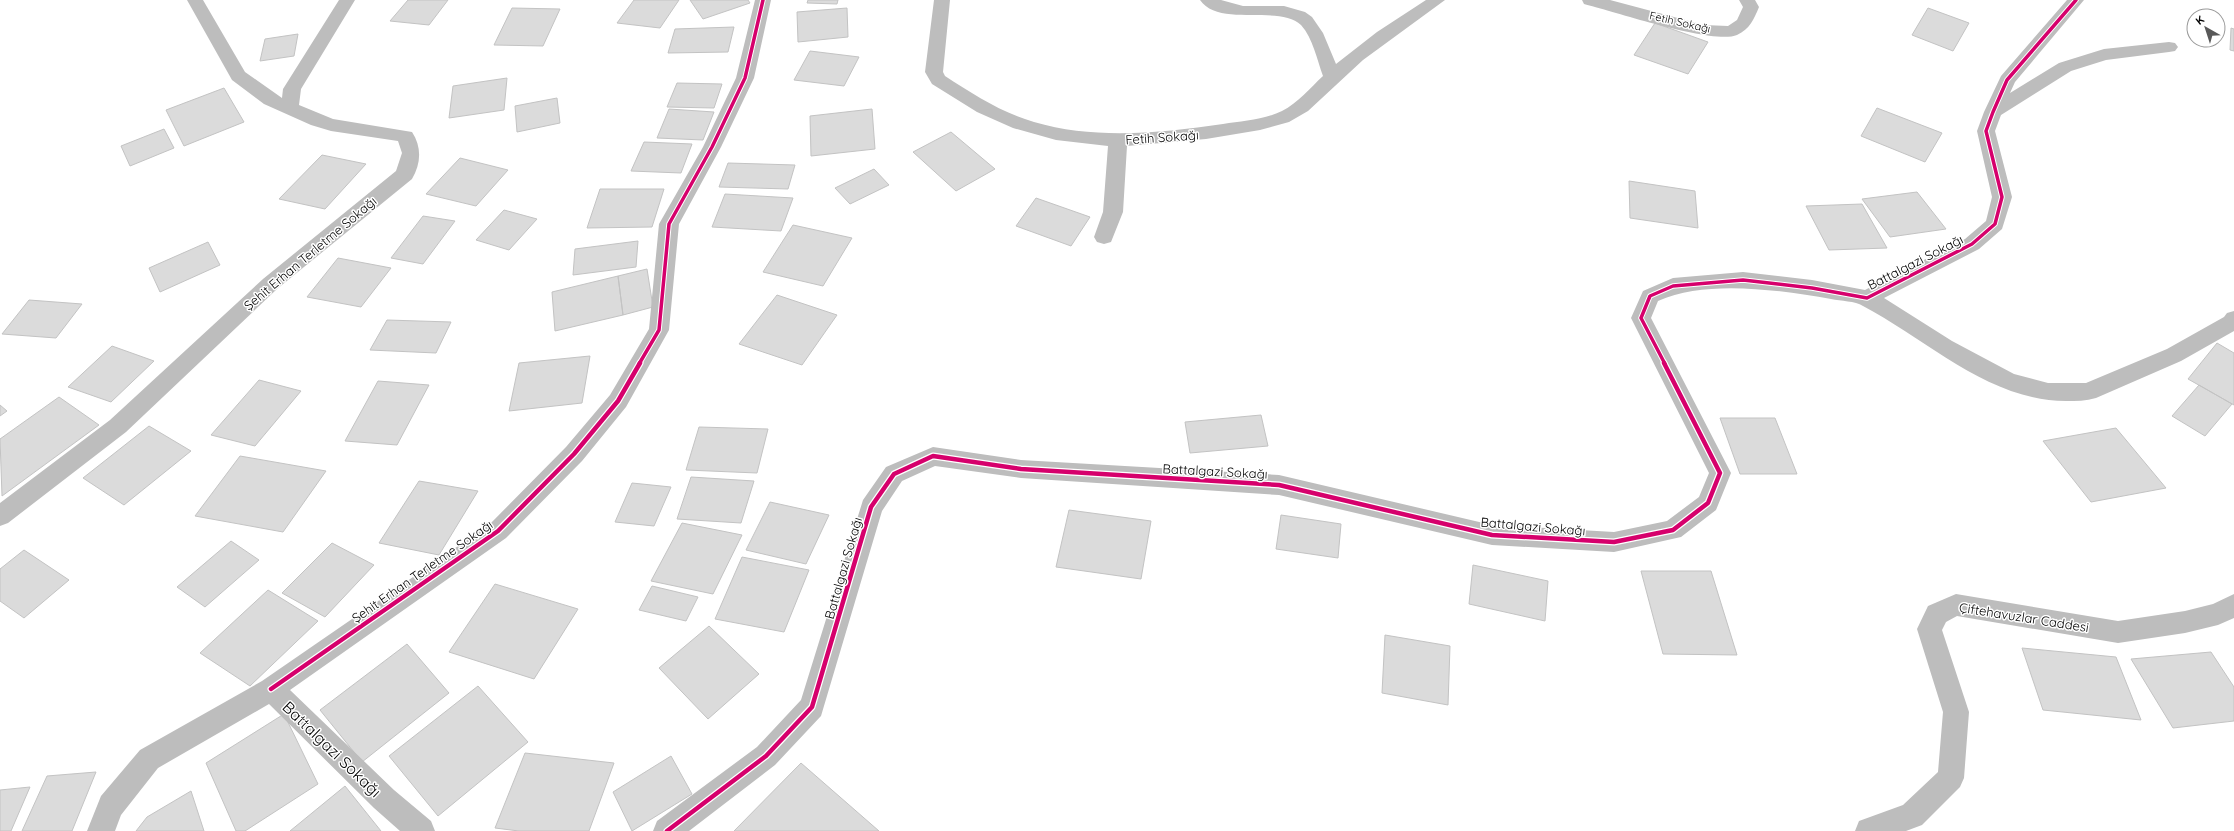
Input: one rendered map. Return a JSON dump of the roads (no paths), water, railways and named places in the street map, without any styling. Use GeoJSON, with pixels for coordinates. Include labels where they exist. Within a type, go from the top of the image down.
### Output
{"type":"FeatureCollection","features":[{"type":"Feature","properties":{"kind":"street"},"geometry":{"type":"LineString","coordinates":[[195,0],[238,76],[270,100],[290,108],[292,90],[347,0]]}},
{"type":"Feature","properties":{"kind":"street","name":"Şehit Erhan Terletme Sokağı"},"geometry":{"type":"LineString","coordinates":[[271,689],[498,531],[574,454],[618,401],[659,330],[669,224],[712,147],[745,78],[763,0]]}},
{"type":"Feature","properties":{"kind":"street","name":"Fetih Sokağı"},"geometry":{"type":"LineString","coordinates":[[942,0],[934,72],[938,80],[999,115],[1032,128],[1074,137],[1118,140],[1197,134],[1251,126],[1288,116],[1306,104],[1332,77],[1375,42],[1437,0]]}},
{"type":"Feature","properties":{"kind":"street"},"geometry":{"type":"LineString","coordinates":[[1208,0],[1219,6],[1243,11],[1286,6],[1306,21],[1317,39],[1332,77]]}},
{"type":"Feature","properties":{"kind":"street","name":"Fetih Sokağı"},"geometry":{"type":"LineString","coordinates":[[1590,0],[1704,30],[1731,31],[1744,23],[1751,7],[1747,0]]}},
{"type":"Feature","properties":{"kind":"street","name":"Battalgazi Sokağı"},"geometry":{"type":"LineString","coordinates":[[667,831],[766,756],[812,707],[871,507],[894,474],[933,456],[1021,469],[1279,485],[1492,535],[1614,542],[1673,530],[1708,503],[1720,474],[1641,318],[1650,296],[1673,286],[1743,280],[1812,288],[1867,298],[1972,244],[1995,224],[2002,197],[1986,131],[1993,112],[2007,80],[2049,28],[2076,0]]}},
{"type":"Feature","properties":{"kind":"street"},"geometry":{"type":"LineString","coordinates":[[1993,112],[2065,67],[2104,55],[2169,48]]}},
{"type":"Feature","properties":{"kind":"street","name":"Şehit Erhan Terletme Sokağı"},"geometry":{"type":"LineString","coordinates":[[0,516],[118,426],[270,284],[405,174],[411,153],[406,136],[365,132],[314,120],[307,118],[290,108]]}},
{"type":"Feature","properties":{"kind":"street"},"geometry":{"type":"LineString","coordinates":[[1104,237],[1113,212],[1118,140]]}},
{"type":"Feature","properties":{"kind":"street"},"geometry":{"type":"LineString","coordinates":[[1867,298],[1945,346],[2008,381],[2048,392],[2088,392],[2174,356],[2231,323],[2234,319]]}},
{"type":"Feature","properties":{"kind":"street","name":"Çiftehavuzlar Caddesi"},"geometry":{"type":"LineString","coordinates":[[1869,831],[1912,815],[1951,778],[1956,712],[1929,629],[1937,614],[1956,604],[2118,632],[2185,622],[2218,614],[2234,605]]}},
{"type":"Feature","properties":{"kind":"street"},"geometry":{"type":"LineString","coordinates":[[101,831],[111,806],[149,759],[271,689]]}},
{"type":"Feature","properties":{"kind":"street","name":"Battalgazi Sokağı"},"geometry":{"type":"LineString","coordinates":[[271,689],[384,799],[421,831]]}}]}
